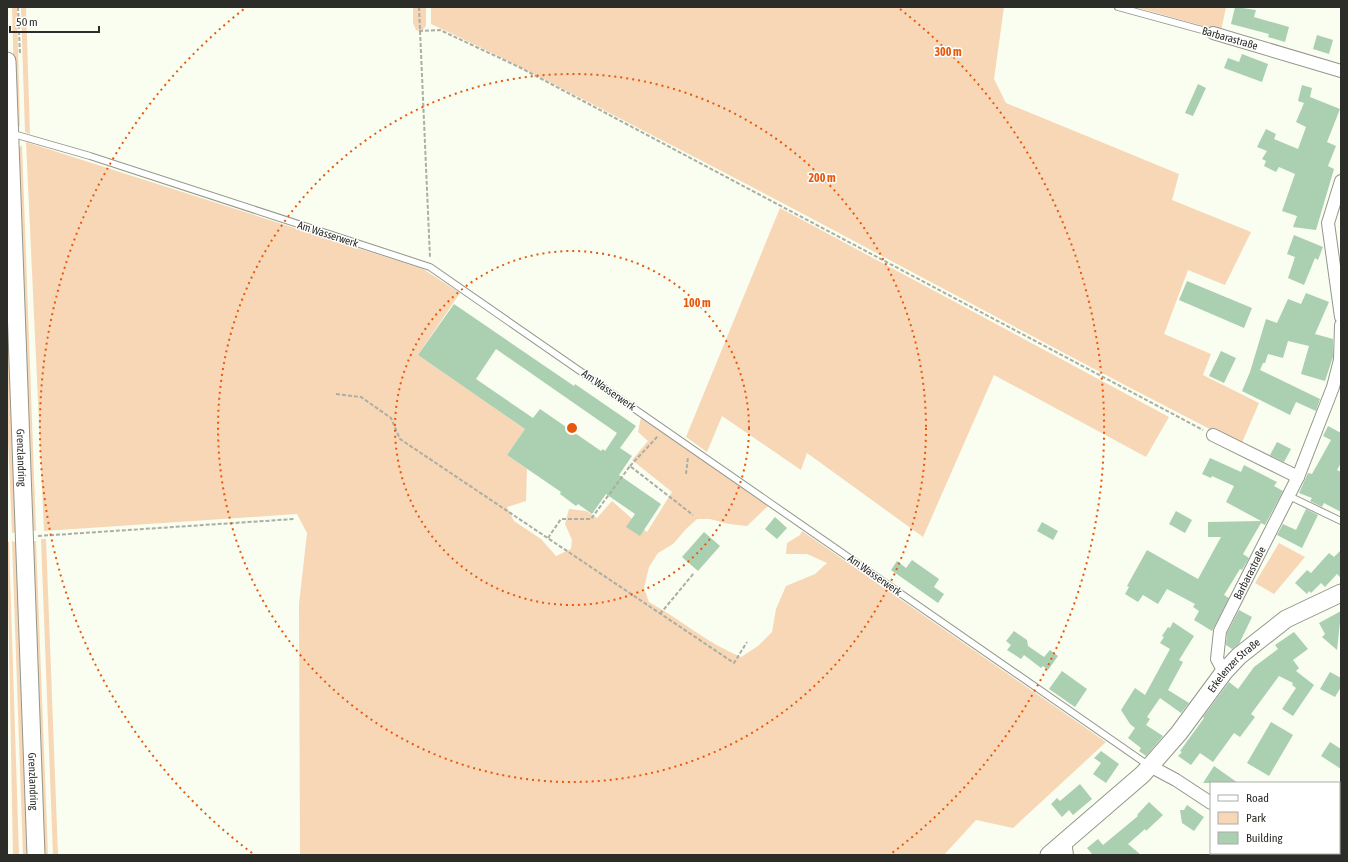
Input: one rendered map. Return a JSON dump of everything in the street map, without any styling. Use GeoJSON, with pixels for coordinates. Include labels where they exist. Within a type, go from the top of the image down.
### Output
{"type":"FeatureCollection","features":[{"type":"Feature","properties":{"kind":"main road","name":"Grenzlandring"},"geometry":{"type":"LineString","coordinates":[[7,61],[36,855]]}},
{"type":"Feature","properties":{"kind":"main road","name":"Erkelenzer Straße"},"geometry":{"type":"LineString","coordinates":[[1049,855],[1066,848],[1143,774],[1179,733],[1224,672],[1239,656],[1286,619],[1341,593]]}},
{"type":"Feature","properties":{"kind":"street","name":"Barbarastraße"},"geometry":{"type":"LineString","coordinates":[[1213,34],[1341,71]]}},
{"type":"Feature","properties":{"kind":"street"},"geometry":{"type":"LineString","coordinates":[[1341,181],[1328,223],[1336,257],[1341,317]]}},
{"type":"Feature","properties":{"kind":"street","name":"Barbarastraße"},"geometry":{"type":"LineString","coordinates":[[1224,672],[1217,659],[1220,631],[1298,477],[1333,387],[1341,360],[1341,325]]}},
{"type":"Feature","properties":{"kind":"street"},"geometry":{"type":"LineString","coordinates":[[1213,435],[1298,477]]}},
{"type":"Feature","properties":{"kind":"street"},"geometry":{"type":"LineString","coordinates":[[1150,766],[1176,780],[1210,802]]}},
{"type":"Feature","properties":{"kind":"lane","name":"Barbarastraße"},"geometry":{"type":"LineString","coordinates":[[1118,7],[1213,34]]}},
{"type":"Feature","properties":{"kind":"lane","name":"Am Wasserwerk"},"geometry":{"type":"LineString","coordinates":[[10,132],[90,156],[430,267],[1150,766]]}},
{"type":"Feature","properties":{"kind":"lane"},"geometry":{"type":"LineString","coordinates":[[1289,496],[1341,521]]}},
{"type":"Feature","properties":{"kind":"path"},"geometry":{"type":"LineString","coordinates":[[419,7],[430,267]]}},
{"type":"Feature","properties":{"kind":"path"},"geometry":{"type":"LineString","coordinates":[[419,31],[440,30],[519,68],[1213,435]]}},
{"type":"Feature","properties":{"kind":"path"},"geometry":{"type":"LineString","coordinates":[[336,394],[361,397],[382,411],[391,418],[400,438],[734,663],[747,642]]}},
{"type":"Feature","properties":{"kind":"path"},"geometry":{"type":"LineString","coordinates":[[548,538],[561,519],[591,519],[630,466],[665,429]]}},
{"type":"Feature","properties":{"kind":"path"},"geometry":{"type":"LineString","coordinates":[[686,474],[690,446]]}},
{"type":"Feature","properties":{"kind":"path"},"geometry":{"type":"LineString","coordinates":[[630,466],[693,515]]}},
{"type":"Feature","properties":{"kind":"path"},"geometry":{"type":"LineString","coordinates":[[24,536],[294,519]]}},
{"type":"Feature","properties":{"kind":"path"},"geometry":{"type":"LineString","coordinates":[[660,614],[694,574]]}},
{"type":"Feature","properties":{"kind":"green space"},"geometry":{"type":"Polygon","coordinates":[[[12,7],[17,7],[20,127],[17,125],[15,116],[12,7]]]}},
{"type":"Feature","properties":{"kind":"green space"},"geometry":{"type":"Polygon","coordinates":[[[21,7],[26,7],[30,134],[25,132],[21,7]]]}},
{"type":"Feature","properties":{"kind":"green space"},"geometry":{"type":"Polygon","coordinates":[[[413,7],[426,7],[426,26],[421,32],[416,30],[413,23],[413,7]]]}},
{"type":"Feature","properties":{"kind":"green space"},"geometry":{"type":"Polygon","coordinates":[[[431,7],[1004,7],[994,79],[1006,103],[1179,174],[1172,200],[1251,232],[1225,285],[1188,270],[1164,334],[1211,354],[1203,375],[1259,403],[1241,445],[1092,368],[722,172],[513,64],[431,24],[431,7]]]}},
{"type":"Feature","properties":{"kind":"green space"},"geometry":{"type":"Polygon","coordinates":[[[1135,7],[1226,7],[1221,31],[1135,7]]]}},
{"type":"Feature","properties":{"kind":"green space"},"geometry":{"type":"Polygon","coordinates":[[[26,142],[423,269],[460,293],[418,355],[525,429],[507,455],[527,469],[526,501],[507,507],[514,521],[541,539],[556,556],[571,549],[572,540],[565,524],[569,509],[586,511],[597,518],[612,501],[647,532],[672,492],[632,460],[648,441],[638,432],[641,417],[768,506],[747,526],[729,524],[710,519],[697,519],[673,544],[658,553],[649,567],[644,588],[649,602],[705,638],[741,657],[758,646],[772,632],[776,609],[786,586],[815,574],[827,563],[807,554],[786,554],[787,543],[800,535],[802,531],[1106,742],[1013,828],[976,820],[944,855],[300,855],[299,604],[307,533],[297,514],[44,531],[26,142]]]}},
{"type":"Feature","properties":{"kind":"green space"},"geometry":{"type":"Polygon","coordinates":[[[22,146],[36,531],[31,530],[18,152],[19,147],[22,146]]]}},
{"type":"Feature","properties":{"kind":"green space"},"geometry":{"type":"Polygon","coordinates":[[[780,208],[1169,417],[1146,457],[994,375],[923,537],[807,453],[801,470],[722,416],[707,452],[686,437],[780,208]]]}},
{"type":"Feature","properties":{"kind":"green space"},"geometry":{"type":"Polygon","coordinates":[[[7,240],[17,532],[12,533],[7,415],[7,240]]]}},
{"type":"Feature","properties":{"kind":"green space"},"geometry":{"type":"Polygon","coordinates":[[[41,539],[46,539],[58,855],[53,855],[41,539]]]}},
{"type":"Feature","properties":{"kind":"green space"},"geometry":{"type":"Polygon","coordinates":[[[7,541],[9,542],[19,855],[13,855],[7,541]]]}},
{"type":"Feature","properties":{"kind":"green space"},"geometry":{"type":"Polygon","coordinates":[[[12,541],[18,543],[30,855],[23,855],[12,541]]]}},
{"type":"Feature","properties":{"kind":"green space"},"geometry":{"type":"Polygon","coordinates":[[[31,541],[36,541],[48,855],[44,855],[31,541]]]}},
{"type":"Feature","properties":{"kind":"green space"},"geometry":{"type":"Polygon","coordinates":[[[1279,543],[1305,557],[1274,594],[1255,583],[1279,543]]]}},
{"type":"Feature","properties":{"kind":"building"},"geometry":{"type":"Polygon","coordinates":[[[1235,7],[1256,10],[1254,17],[1289,27],[1285,42],[1268,37],[1269,34],[1231,24],[1235,7]]]}},
{"type":"Feature","properties":{"kind":"building"},"geometry":{"type":"Polygon","coordinates":[[[1317,35],[1333,40],[1329,54],[1313,49],[1317,35]]]}},
{"type":"Feature","properties":{"kind":"building"},"geometry":{"type":"Polygon","coordinates":[[[1242,54],[1268,64],[1262,82],[1224,68],[1228,58],[1239,62],[1242,54]]]}},
{"type":"Feature","properties":{"kind":"building"},"geometry":{"type":"Polygon","coordinates":[[[1198,84],[1206,88],[1193,116],[1185,113],[1198,84]]]}},
{"type":"Feature","properties":{"kind":"building"},"geometry":{"type":"Polygon","coordinates":[[[1302,85],[1312,88],[1310,97],[1340,109],[1327,142],[1336,146],[1328,166],[1334,169],[1316,230],[1293,227],[1297,216],[1282,211],[1295,174],[1279,167],[1276,172],[1264,166],[1266,161],[1262,159],[1267,151],[1257,147],[1266,129],[1276,134],[1274,139],[1298,149],[1306,127],[1296,122],[1304,103],[1298,101],[1302,85]]]}},
{"type":"Feature","properties":{"kind":"building"},"geometry":{"type":"Polygon","coordinates":[[[1294,235],[1323,247],[1318,260],[1315,258],[1304,285],[1288,278],[1295,257],[1287,254],[1294,235]]]}},
{"type":"Feature","properties":{"kind":"building"},"geometry":{"type":"Polygon","coordinates":[[[1187,281],[1252,308],[1244,328],[1179,300],[1187,281]]]}},
{"type":"Feature","properties":{"kind":"building"},"geometry":{"type":"Polygon","coordinates":[[[1306,293],[1329,302],[1315,334],[1333,339],[1333,357],[1325,381],[1301,374],[1309,346],[1288,341],[1283,358],[1268,354],[1265,363],[1263,363],[1260,370],[1320,399],[1316,411],[1296,402],[1290,415],[1242,391],[1250,372],[1266,319],[1277,323],[1288,299],[1301,304],[1306,293]]]}},
{"type":"Feature","properties":{"kind":"building"},"geometry":{"type":"Polygon","coordinates":[[[454,304],[574,386],[575,384],[636,426],[620,448],[632,456],[619,475],[661,504],[640,536],[626,527],[635,514],[606,494],[592,514],[578,504],[576,506],[560,494],[561,492],[507,455],[525,429],[418,355],[454,304]],[[496,349],[476,379],[533,418],[540,409],[601,451],[603,449],[605,451],[617,433],[496,349]]]}},
{"type":"Feature","properties":{"kind":"building"},"geometry":{"type":"Polygon","coordinates":[[[1221,351],[1236,358],[1224,383],[1209,376],[1221,351]]]}},
{"type":"Feature","properties":{"kind":"building"},"geometry":{"type":"Polygon","coordinates":[[[1328,426],[1341,433],[1341,463],[1337,470],[1341,472],[1341,512],[1324,503],[1322,507],[1310,501],[1312,498],[1299,493],[1308,473],[1312,474],[1331,440],[1323,436],[1328,426]]]}},
{"type":"Feature","properties":{"kind":"building"},"geometry":{"type":"Polygon","coordinates":[[[1277,442],[1291,449],[1284,462],[1270,455],[1277,442]]]}},
{"type":"Feature","properties":{"kind":"building"},"geometry":{"type":"Polygon","coordinates":[[[1210,458],[1241,472],[1244,465],[1277,482],[1274,486],[1283,491],[1265,525],[1261,523],[1243,554],[1249,558],[1242,570],[1240,569],[1224,595],[1229,598],[1212,631],[1194,620],[1199,611],[1193,607],[1195,604],[1167,589],[1158,604],[1143,595],[1138,602],[1125,594],[1129,587],[1127,586],[1147,550],[1198,579],[1221,537],[1208,537],[1208,522],[1261,521],[1226,502],[1234,486],[1212,476],[1211,478],[1202,474],[1210,458]]]}},
{"type":"Feature","properties":{"kind":"building"},"geometry":{"type":"Polygon","coordinates":[[[1306,509],[1318,515],[1302,548],[1277,535],[1283,524],[1296,530],[1306,509]]]}},
{"type":"Feature","properties":{"kind":"building"},"geometry":{"type":"Polygon","coordinates":[[[1176,511],[1192,520],[1185,533],[1169,524],[1176,511]]]}},
{"type":"Feature","properties":{"kind":"building"},"geometry":{"type":"Polygon","coordinates":[[[775,517],[787,528],[777,539],[765,529],[775,517]]]}},
{"type":"Feature","properties":{"kind":"building"},"geometry":{"type":"Polygon","coordinates":[[[1042,522],[1058,531],[1053,540],[1037,531],[1042,522]]]}},
{"type":"Feature","properties":{"kind":"building"},"geometry":{"type":"Polygon","coordinates":[[[704,532],[720,546],[698,571],[682,557],[704,532]]]}},
{"type":"Feature","properties":{"kind":"building"},"geometry":{"type":"Polygon","coordinates":[[[1341,550],[1341,578],[1337,574],[1325,587],[1321,583],[1311,593],[1309,591],[1307,594],[1295,583],[1307,570],[1311,573],[1329,553],[1334,557],[1341,550]]]}},
{"type":"Feature","properties":{"kind":"building"},"geometry":{"type":"Polygon","coordinates":[[[912,560],[939,579],[934,587],[944,594],[938,603],[891,570],[897,561],[906,568],[912,560]]]}},
{"type":"Feature","properties":{"kind":"building"},"geometry":{"type":"Polygon","coordinates":[[[1239,610],[1252,617],[1239,644],[1232,649],[1226,645],[1227,633],[1239,610]]]}},
{"type":"Feature","properties":{"kind":"building"},"geometry":{"type":"Polygon","coordinates":[[[1341,611],[1337,650],[1322,637],[1325,634],[1319,623],[1341,611]]]}},
{"type":"Feature","properties":{"kind":"building"},"geometry":{"type":"Polygon","coordinates":[[[1173,622],[1194,636],[1179,660],[1183,662],[1168,690],[1189,703],[1181,713],[1160,698],[1147,717],[1150,719],[1146,725],[1163,736],[1146,756],[1139,751],[1141,748],[1128,738],[1135,728],[1130,724],[1121,710],[1135,688],[1145,695],[1170,649],[1160,643],[1164,637],[1162,636],[1168,627],[1170,628],[1173,622]]]}},
{"type":"Feature","properties":{"kind":"building"},"geometry":{"type":"Polygon","coordinates":[[[1014,631],[1027,640],[1028,646],[1044,657],[1050,650],[1058,656],[1048,670],[1043,666],[1041,668],[1024,655],[1021,659],[1007,650],[1011,645],[1006,641],[1014,631]]]}},
{"type":"Feature","properties":{"kind":"building"},"geometry":{"type":"Polygon","coordinates":[[[1294,632],[1308,649],[1293,660],[1299,668],[1296,671],[1314,685],[1293,716],[1282,709],[1296,688],[1292,685],[1293,683],[1279,676],[1251,714],[1255,717],[1240,737],[1234,733],[1213,762],[1200,753],[1191,765],[1178,756],[1204,718],[1203,717],[1229,682],[1238,689],[1254,667],[1278,649],[1275,645],[1294,632]]]}},
{"type":"Feature","properties":{"kind":"building"},"geometry":{"type":"Polygon","coordinates":[[[1062,671],[1087,689],[1075,707],[1049,689],[1062,671]]]}},
{"type":"Feature","properties":{"kind":"building"},"geometry":{"type":"Polygon","coordinates":[[[1330,672],[1341,678],[1341,687],[1335,697],[1320,689],[1330,672]]]}},
{"type":"Feature","properties":{"kind":"building"},"geometry":{"type":"Polygon","coordinates":[[[1271,722],[1293,735],[1269,776],[1247,763],[1271,722]]]}},
{"type":"Feature","properties":{"kind":"building"},"geometry":{"type":"Polygon","coordinates":[[[1330,742],[1341,749],[1341,769],[1321,756],[1330,742]]]}},
{"type":"Feature","properties":{"kind":"building"},"geometry":{"type":"Polygon","coordinates":[[[1101,751],[1119,764],[1106,783],[1093,774],[1101,763],[1094,758],[1101,751]]]}},
{"type":"Feature","properties":{"kind":"building"},"geometry":{"type":"Polygon","coordinates":[[[1214,766],[1237,782],[1210,782],[1203,783],[1214,766]]]}},
{"type":"Feature","properties":{"kind":"building"},"geometry":{"type":"Polygon","coordinates":[[[1080,784],[1092,799],[1073,815],[1069,810],[1062,817],[1051,804],[1057,798],[1060,801],[1080,784]]]}},
{"type":"Feature","properties":{"kind":"building"},"geometry":{"type":"Polygon","coordinates":[[[1149,802],[1163,815],[1146,831],[1145,829],[1128,844],[1141,855],[1091,855],[1092,854],[1087,848],[1098,839],[1103,845],[1138,816],[1137,815],[1149,802]]]}},
{"type":"Feature","properties":{"kind":"building"},"geometry":{"type":"Polygon","coordinates":[[[1187,805],[1204,817],[1194,831],[1182,823],[1180,810],[1184,810],[1187,805]]]}}]}
